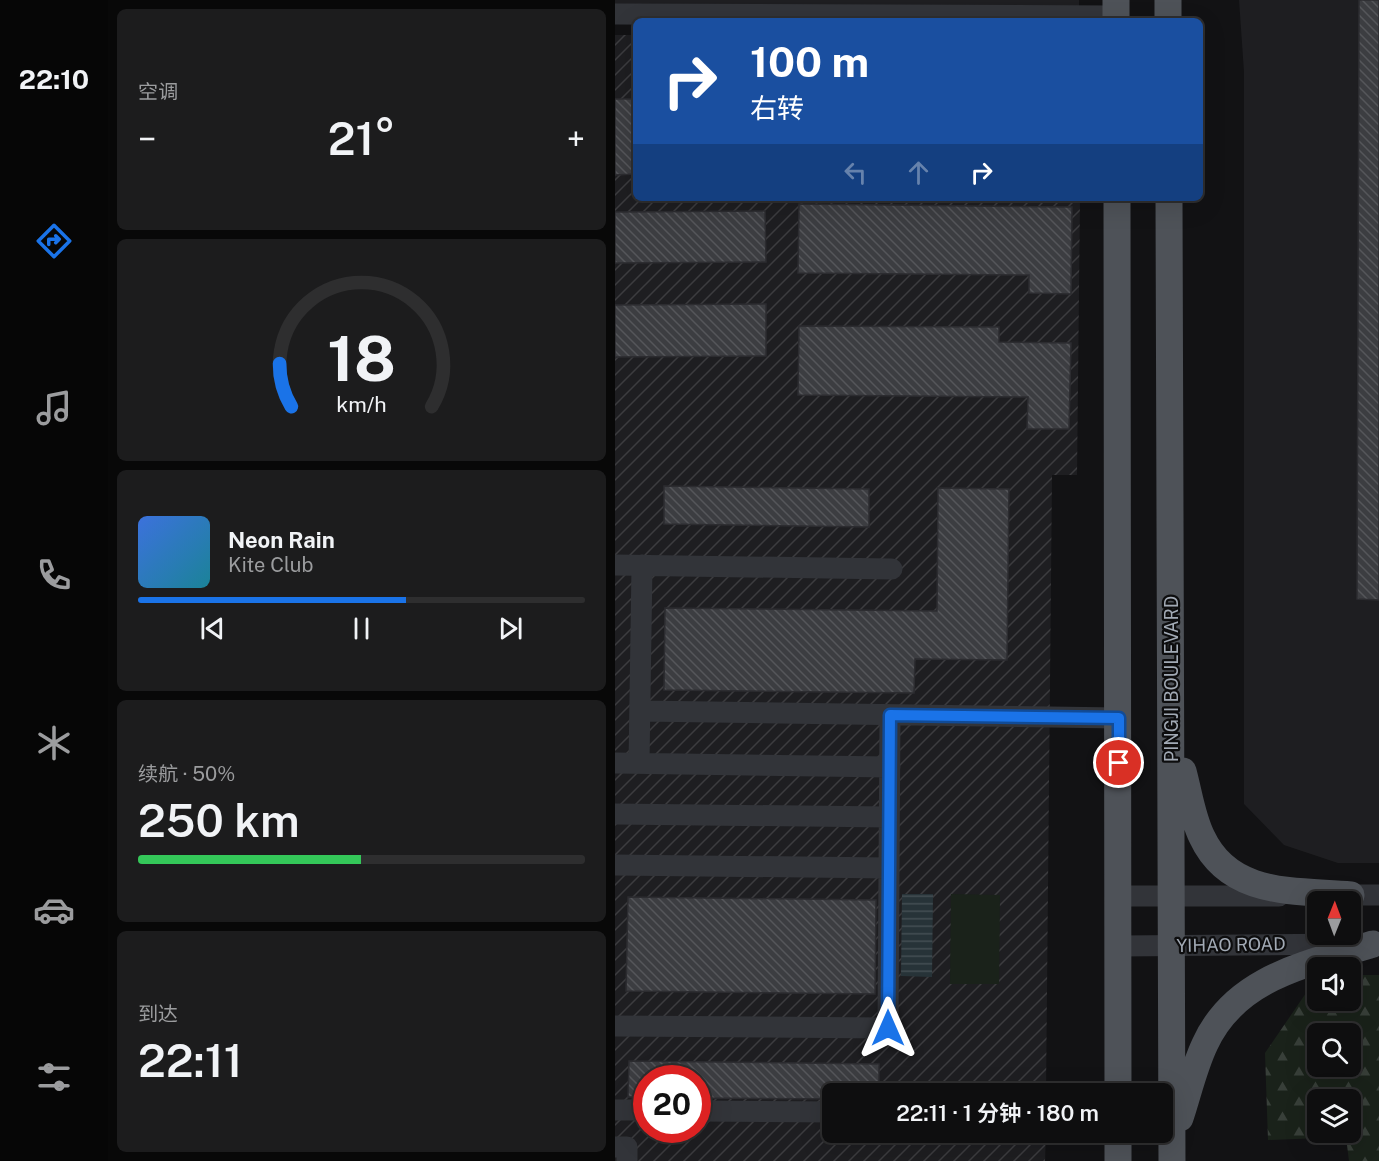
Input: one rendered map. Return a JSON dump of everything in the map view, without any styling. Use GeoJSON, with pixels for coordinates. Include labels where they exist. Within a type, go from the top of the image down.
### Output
{"type":"FeatureCollection","features":[{"type":"Feature","properties":{"kind":"main road"},"geometry":{"type":"LineString","coordinates":[[1168,0],[1168,18]]}},
{"type":"Feature","properties":{"kind":"main road"},"geometry":{"type":"LineString","coordinates":[[1117,201],[1118,1083]]}},
{"type":"Feature","properties":{"kind":"main road","name":"PINGJI BOULEVARD"},"geometry":{"type":"LineString","coordinates":[[1169,201],[1173,896],[1172,1152]]}},
{"type":"Feature","properties":{"kind":"main road"},"geometry":{"type":"LineString","coordinates":[[1172,731],[1202,838],[1224,867],[1256,886],[1309,891]]}},
{"type":"Feature","properties":{"kind":"main road"},"geometry":{"type":"LineString","coordinates":[[1172,1152],[1204,1045],[1223,1014],[1236,1000],[1250,989],[1283,972],[1376,944]]}},
{"type":"Feature","properties":{"kind":"main road"},"geometry":{"type":"LineString","coordinates":[[1118,1143],[1118,1161]]}},
{"type":"Feature","properties":{"kind":"street"},"geometry":{"type":"LineString","coordinates":[[615,14],[1116,12]]}},
{"type":"Feature","properties":{"kind":"street"},"geometry":{"type":"LineString","coordinates":[[615,565],[892,569]]}},
{"type":"Feature","properties":{"kind":"street"},"geometry":{"type":"LineString","coordinates":[[639,763],[642,565]]}},
{"type":"Feature","properties":{"kind":"street"},"geometry":{"type":"LineString","coordinates":[[640,711],[1119,718]]}},
{"type":"Feature","properties":{"kind":"street"},"geometry":{"type":"LineString","coordinates":[[615,1026],[888,1028],[890,715]]}},
{"type":"Feature","properties":{"kind":"street"},"geometry":{"type":"LineString","coordinates":[[615,763],[890,766]]}},
{"type":"Feature","properties":{"kind":"street"},"geometry":{"type":"LineString","coordinates":[[615,814],[889,817]]}},
{"type":"Feature","properties":{"kind":"street"},"geometry":{"type":"LineString","coordinates":[[615,865],[889,868]]}},
{"type":"Feature","properties":{"kind":"street"},"geometry":{"type":"LineString","coordinates":[[1119,896],[1307,895]]}},
{"type":"Feature","properties":{"kind":"street"},"geometry":{"type":"LineString","coordinates":[[1361,895],[1379,895]]}},
{"type":"Feature","properties":{"kind":"street","name":"YIHAO ROAD"},"geometry":{"type":"LineString","coordinates":[[1119,946],[1376,944]]}},
{"type":"Feature","properties":{"kind":"street"},"geometry":{"type":"LineString","coordinates":[[615,1110],[633,1110]]}},
{"type":"Feature","properties":{"kind":"street"},"geometry":{"type":"LineString","coordinates":[[711,1111],[822,1112]]}},
{"type":"Feature","properties":{"kind":"street"},"geometry":{"type":"LineString","coordinates":[[615,1147],[627,1147],[627,1161]]}},
{"type":"Feature","properties":{"kind":"shaded area"},"geometry":{"type":"Polygon","coordinates":[[[615,0],[1079,0],[1079,9],[615,5],[615,0]]]}},
{"type":"Feature","properties":{"kind":"shaded area"},"geometry":{"type":"Polygon","coordinates":[[[1239,0],[1379,0],[1379,863],[1338,863],[1284,845],[1244,804],[1244,72],[1239,0]]]}},
{"type":"Feature","properties":{"kind":"shaded area"},"geometry":{"type":"Polygon","coordinates":[[[615,35],[633,35],[633,201],[1080,201],[1077,475],[1052,475],[1046,1083],[822,1083],[822,1143],[1046,1143],[1045,1161],[615,1161],[615,35]]]}},
{"type":"Feature","properties":{"kind":"shaded area"},"geometry":{"type":"Polygon","coordinates":[[[902,894],[933,894],[932,977],[901,976],[902,894]]]}},
{"type":"Feature","properties":{"kind":"green space"},"geometry":{"type":"Polygon","coordinates":[[[951,894],[1000,895],[999,984],[950,984],[951,894]]]}},
{"type":"Feature","properties":{"kind":"green space"},"geometry":{"type":"Polygon","coordinates":[[[1361,975],[1379,975],[1379,1161],[1349,1161],[1347,1143],[1361,1143],[1361,1089],[1307,1089],[1307,1138],[1268,1140],[1265,1053],[1307,992],[1307,1011],[1361,1011],[1361,975]]]}},
{"type":"Feature","properties":{"kind":"building"},"geometry":{"type":"Polygon","coordinates":[[[1359,0],[1379,0],[1379,600],[1357,599],[1359,0]]]}},
{"type":"Feature","properties":{"kind":"building"},"geometry":{"type":"Polygon","coordinates":[[[615,99],[633,99],[633,174],[615,175],[615,99]]]}},
{"type":"Feature","properties":{"kind":"building"},"geometry":{"type":"Polygon","coordinates":[[[799,204],[1072,207],[1071,294],[1029,293],[1029,275],[798,273],[799,204]]]}},
{"type":"Feature","properties":{"kind":"building"},"geometry":{"type":"Polygon","coordinates":[[[765,211],[766,262],[615,263],[615,212],[765,211]]]}},
{"type":"Feature","properties":{"kind":"building"},"geometry":{"type":"Polygon","coordinates":[[[766,304],[766,356],[615,357],[615,305],[766,304]]]}},
{"type":"Feature","properties":{"kind":"building"},"geometry":{"type":"Polygon","coordinates":[[[799,326],[999,327],[999,342],[1071,343],[1069,429],[1027,429],[1028,397],[798,395],[799,326]]]}},
{"type":"Feature","properties":{"kind":"building"},"geometry":{"type":"Polygon","coordinates":[[[664,486],[869,489],[869,527],[664,524],[664,486]]]}},
{"type":"Feature","properties":{"kind":"building"},"geometry":{"type":"Polygon","coordinates":[[[938,488],[1009,489],[1007,660],[915,659],[914,693],[664,690],[665,608],[937,611],[938,488]]]}},
{"type":"Feature","properties":{"kind":"building"},"geometry":{"type":"Polygon","coordinates":[[[628,897],[876,900],[875,994],[626,991],[628,897]]]}},
{"type":"Feature","properties":{"kind":"building"},"geometry":{"type":"Polygon","coordinates":[[[629,1061],[879,1064],[879,1083],[822,1083],[822,1099],[711,1098],[711,1065],[633,1065],[633,1097],[628,1097],[629,1061]]]}},
{"type":"Feature","properties":{"kind":"route"},"geometry":{"type":"LineString","coordinates":[[888,1028],[890,715],[1119,718],[1119,763]]}}]}
